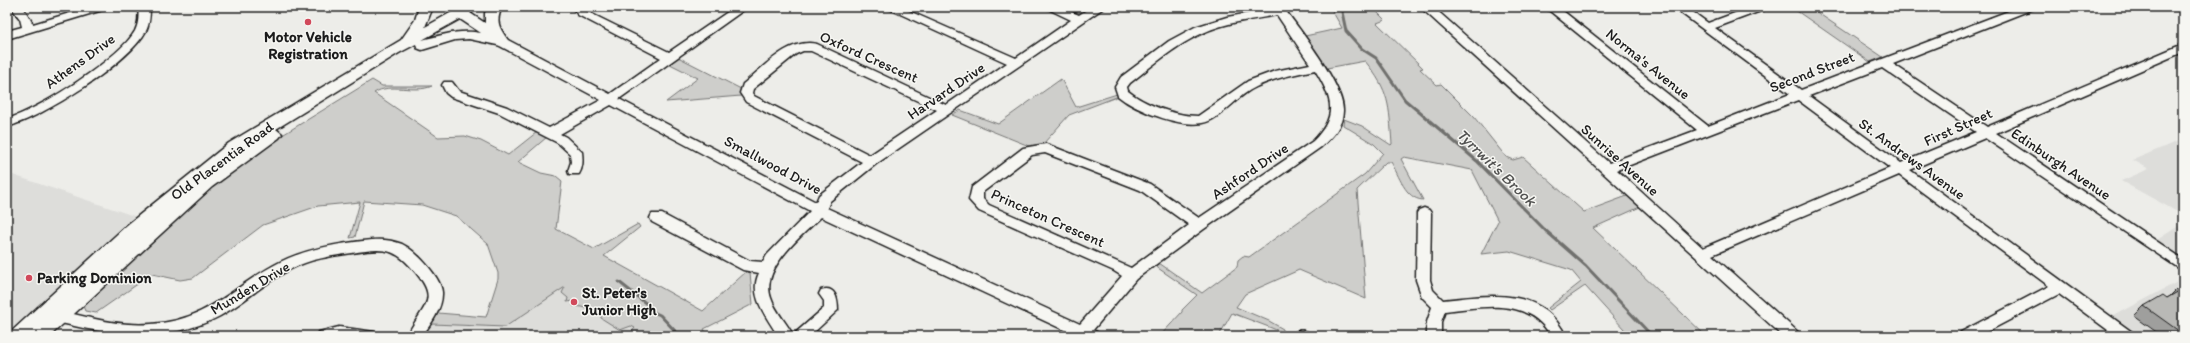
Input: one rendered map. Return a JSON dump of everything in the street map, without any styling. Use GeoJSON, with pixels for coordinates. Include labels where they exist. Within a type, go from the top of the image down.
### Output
{"type":"FeatureCollection","features":[{"type":"Feature","properties":{"kind":"main road"},"geometry":{"type":"LineString","coordinates":[[394,50],[418,27],[424,17],[426,7]]}},
{"type":"Feature","properties":{"kind":"main road","name":"Old Placentia Road"},"geometry":{"type":"LineString","coordinates":[[38,336],[50,314],[133,228],[235,147],[394,50],[466,13],[484,7]]}},
{"type":"Feature","properties":{"kind":"main road"},"geometry":{"type":"LineString","coordinates":[[496,7],[492,13],[492,31],[502,42]]}},
{"type":"Feature","properties":{"kind":"main road","name":"Old Placentia Road"},"geometry":{"type":"LineString","coordinates":[[18,336],[50,314],[206,183],[274,133],[422,45],[466,13]]}},
{"type":"Feature","properties":{"kind":"main road","name":"Smallwood Drive"},"geometry":{"type":"LineString","coordinates":[[466,13],[502,42]]}},
{"type":"Feature","properties":{"kind":"main road"},"geometry":{"type":"LineString","coordinates":[[422,45],[454,36],[469,35],[502,42]]}},
{"type":"Feature","properties":{"kind":"street"},"geometry":{"type":"LineString","coordinates":[[17,7],[26,19],[28,28]]}},
{"type":"Feature","properties":{"kind":"street"},"geometry":{"type":"LineString","coordinates":[[7,35],[102,7]]}},
{"type":"Feature","properties":{"kind":"street","name":"Athens Drive"},"geometry":{"type":"LineString","coordinates":[[10,123],[30,116],[121,54],[140,32],[144,19],[144,7]]}},
{"type":"Feature","properties":{"kind":"street","name":"Smallwood Drive"},"geometry":{"type":"LineString","coordinates":[[447,7],[466,13]]}},
{"type":"Feature","properties":{"kind":"street"},"geometry":{"type":"LineString","coordinates":[[578,7],[582,13],[669,57]]}},
{"type":"Feature","properties":{"kind":"street"},"geometry":{"type":"LineString","coordinates":[[891,7],[1017,63]]}},
{"type":"Feature","properties":{"kind":"street"},"geometry":{"type":"LineString","coordinates":[[1050,7],[1080,20]]}},
{"type":"Feature","properties":{"kind":"street","name":"Harvard Drive"},"geometry":{"type":"LineString","coordinates":[[766,268],[778,251],[819,210],[824,198],[871,161],[1099,7]]}},
{"type":"Feature","properties":{"kind":"street","name":"Sunrise Avenue"},"geometry":{"type":"LineString","coordinates":[[1426,7],[1793,336]]}},
{"type":"Feature","properties":{"kind":"street","name":"Norma's Avenue"},"geometry":{"type":"LineString","coordinates":[[1552,7],[1705,130]]}},
{"type":"Feature","properties":{"kind":"street","name":"St. Andrews Avenue"},"geometry":{"type":"LineString","coordinates":[[1679,7],[2127,336]]}},
{"type":"Feature","properties":{"kind":"street"},"geometry":{"type":"LineString","coordinates":[[1706,27],[1762,7]]}},
{"type":"Feature","properties":{"kind":"street","name":"Second Street"},"geometry":{"type":"LineString","coordinates":[[1607,169],[1882,62],[2029,7]]}},
{"type":"Feature","properties":{"kind":"street"},"geometry":{"type":"LineString","coordinates":[[550,133],[611,98],[737,8]]}},
{"type":"Feature","properties":{"kind":"street"},"geometry":{"type":"LineString","coordinates":[[1279,9],[1220,23],[1188,35],[1125,80],[1121,87],[1122,93],[1132,100],[1186,120],[1197,120],[1204,118],[1238,92],[1258,81],[1279,74],[1317,66]]}},
{"type":"Feature","properties":{"kind":"street","name":"Ashford Drive"},"geometry":{"type":"LineString","coordinates":[[1087,334],[1131,274],[1199,225],[1317,144],[1328,134],[1336,119],[1337,103],[1332,88],[1279,9]]}},
{"type":"Feature","properties":{"kind":"street","name":"Smallwood Drive"},"geometry":{"type":"LineString","coordinates":[[502,42],[611,98],[819,210],[1087,334]]}},
{"type":"Feature","properties":{"kind":"street","name":"Oxford Crescent"},"geometry":{"type":"LineString","coordinates":[[871,161],[750,99],[746,93],[747,87],[792,51],[802,47],[813,47],[947,110]]}},
{"type":"Feature","properties":{"kind":"street","name":"First Street"},"geometry":{"type":"LineString","coordinates":[[1702,254],[2183,48]]}},
{"type":"Feature","properties":{"kind":"street","name":"Edinburgh Avenue"},"geometry":{"type":"LineString","coordinates":[[1882,62],[2183,266]]}},
{"type":"Feature","properties":{"kind":"street"},"geometry":{"type":"LineString","coordinates":[[448,85],[450,90],[455,94],[503,110],[550,133],[566,143],[576,152],[577,162],[574,171]]}},
{"type":"Feature","properties":{"kind":"street","name":"Princeton Crescent"},"geometry":{"type":"LineString","coordinates":[[1131,274],[1119,267],[984,208],[976,200],[977,190],[1028,151],[1046,148],[1145,188],[1170,203],[1199,225]]}},
{"type":"Feature","properties":{"kind":"street"},"geometry":{"type":"LineString","coordinates":[[1424,213],[1422,280],[1427,293],[1440,306]]}},
{"type":"Feature","properties":{"kind":"street"},"geometry":{"type":"LineString","coordinates":[[657,218],[748,266],[766,268],[762,283],[764,300],[786,336]]}},
{"type":"Feature","properties":{"kind":"street","name":"Munden Drive"},"geometry":{"type":"LineString","coordinates":[[50,314],[127,331],[148,331],[166,328],[214,312],[275,271],[303,258],[370,245],[383,245],[396,247],[403,251],[412,258],[434,283],[434,297],[430,313],[414,336]]}},
{"type":"Feature","properties":{"kind":"street"},"geometry":{"type":"LineString","coordinates":[[1966,336],[2060,287]]}},
{"type":"Feature","properties":{"kind":"street"},"geometry":{"type":"LineString","coordinates":[[800,336],[831,310],[832,303],[826,294]]}},
{"type":"Feature","properties":{"kind":"street"},"geometry":{"type":"LineString","coordinates":[[1440,306],[1487,300],[1517,303],[1544,316],[1556,329],[1559,336]]}},
{"type":"Feature","properties":{"kind":"street"},"geometry":{"type":"LineString","coordinates":[[1434,336],[1434,322],[1440,306]]}},
{"type":"Feature","properties":{"kind":"street"},"geometry":{"type":"LineString","coordinates":[[324,336],[340,333],[369,336]]}},
{"type":"Feature","properties":{"kind":"shaded area"},"geometry":{"type":"Polygon","coordinates":[[[1330,7],[1372,7],[1385,20],[1377,23],[1423,68],[1420,69],[1437,85],[1441,84],[1474,117],[1506,157],[1513,160],[1523,157],[1584,212],[1627,196],[1640,207],[1593,228],[1706,336],[1627,336],[1624,329],[1585,286],[1550,310],[1548,308],[1581,282],[1571,270],[1509,251],[1481,254],[1498,221],[1472,170],[1404,157],[1401,159],[1423,200],[1417,199],[1407,191],[1391,162],[1386,162],[1357,190],[1366,299],[1299,270],[1245,294],[1236,307],[1269,321],[1283,329],[1282,332],[1232,313],[1220,336],[1160,336],[1197,295],[1155,266],[1159,263],[1202,293],[1237,267],[1238,260],[1243,256],[1249,257],[1365,174],[1383,153],[1374,144],[1343,125],[1344,119],[1362,126],[1391,145],[1392,144],[1387,100],[1379,82],[1365,61],[1327,68],[1305,36],[1342,28],[1330,7]]]}},
{"type":"Feature","properties":{"kind":"shaded area"},"geometry":{"type":"Polygon","coordinates":[[[1791,7],[1809,7],[1883,57],[1870,62],[1791,7]]]}},
{"type":"Feature","properties":{"kind":"shaded area"},"geometry":{"type":"Polygon","coordinates":[[[678,57],[741,89],[741,96],[666,102],[698,78],[668,63],[678,57]]]}},
{"type":"Feature","properties":{"kind":"shaded area"},"geometry":{"type":"Polygon","coordinates":[[[1061,79],[1076,107],[1117,94],[1119,96],[1069,115],[1043,144],[1029,146],[952,115],[960,110],[998,124],[1061,79]]]}},
{"type":"Feature","properties":{"kind":"shaded area"},"geometry":{"type":"Polygon","coordinates":[[[372,80],[382,86],[432,86],[418,89],[387,88],[374,93],[438,137],[465,136],[481,141],[508,155],[537,132],[547,137],[518,162],[541,173],[556,176],[562,181],[556,229],[594,249],[638,224],[640,227],[604,256],[703,311],[747,271],[750,273],[753,304],[704,329],[708,336],[628,336],[635,328],[631,326],[620,330],[601,318],[601,313],[597,310],[573,306],[574,301],[567,302],[568,298],[562,293],[565,287],[505,327],[432,324],[438,313],[486,317],[498,279],[498,273],[488,244],[456,216],[422,205],[364,201],[355,237],[350,238],[360,202],[318,206],[263,225],[193,278],[180,280],[152,274],[96,313],[85,311],[83,306],[181,210],[271,142],[372,80]]]}},
{"type":"Feature","properties":{"kind":"shaded area"},"geometry":{"type":"Polygon","coordinates":[[[2183,139],[2183,215],[2121,181],[2149,169],[2133,160],[2183,139]]]}},
{"type":"Feature","properties":{"kind":"shaded area"},"geometry":{"type":"Polygon","coordinates":[[[7,173],[134,216],[7,335],[7,173]]]}},
{"type":"Feature","properties":{"kind":"shaded area"},"geometry":{"type":"Polygon","coordinates":[[[2183,223],[2183,261],[2154,242],[2183,223]]]}},
{"type":"Feature","properties":{"kind":"shaded area"},"geometry":{"type":"Polygon","coordinates":[[[2183,279],[2183,336],[2138,336],[2112,317],[2183,279]]]}},
{"type":"Feature","properties":{"kind":"shaded area","name":"St. Peter's Junior High"},"geometry":{"type":"Polygon","coordinates":[[[574,280],[656,336],[424,336],[432,324],[505,327],[574,280]]]}},
{"type":"Feature","properties":{"kind":"building"},"geometry":{"type":"Polygon","coordinates":[[[2183,285],[2183,334],[2144,306],[2163,295],[2167,298],[2181,290],[2178,288],[2183,285]]]}},
{"type":"Feature","properties":{"kind":"waterway","name":"Tyrrwit's Brook"},"geometry":{"type":"LineString","coordinates":[[1345,7],[1342,12],[1346,31],[1362,49],[1376,58],[1405,100],[1477,161],[1545,230],[1586,266],[1652,336]]}},
{"type":"Feature","properties":{"kind":"waterway"},"geometry":{"type":"LineString","coordinates":[[619,282],[648,305],[651,311],[660,315],[676,332],[684,336]]}},
{"type":"Feature","properties":{"kind":"place","name":"Motor Vehicle Registration"},"geometry":{"type":"Point","coordinates":[308,22]}},
{"type":"Feature","properties":{"kind":"place","name":"Parking Dominion"},"geometry":{"type":"Point","coordinates":[29,278]}},
{"type":"Feature","properties":{"kind":"place","name":"St. Peter's Junior High"},"geometry":{"type":"Point","coordinates":[574,302]}}]}
